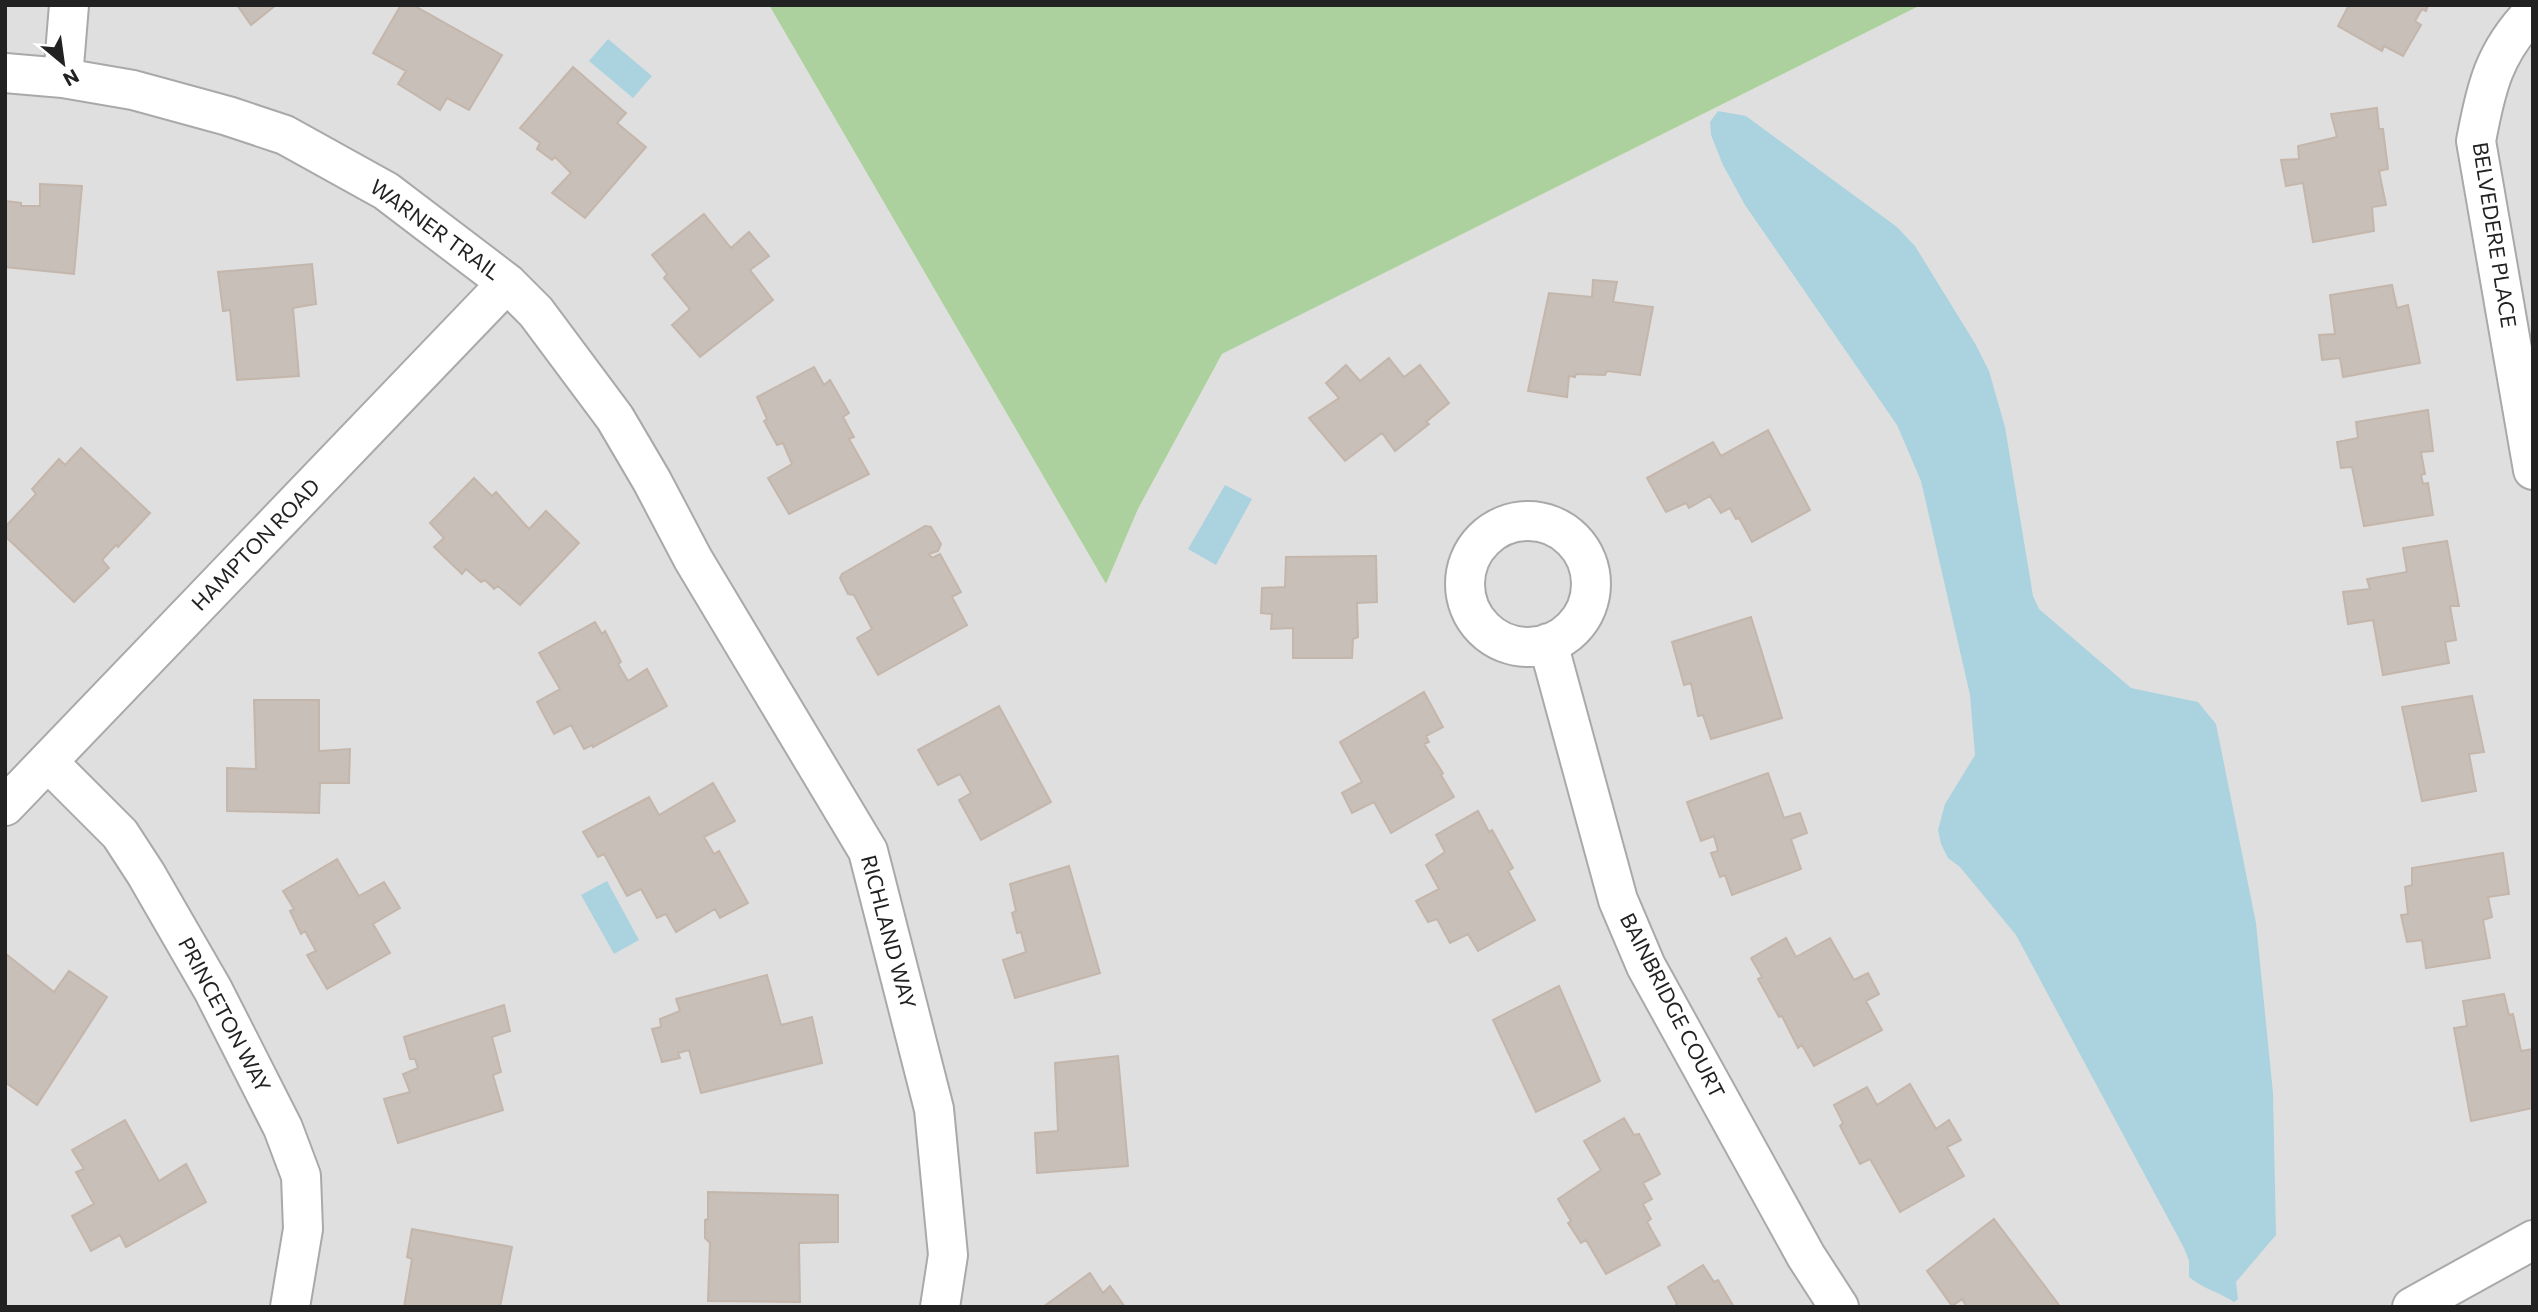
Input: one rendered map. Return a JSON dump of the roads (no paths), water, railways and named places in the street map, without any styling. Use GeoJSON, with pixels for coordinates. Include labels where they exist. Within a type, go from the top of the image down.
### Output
{"type":"FeatureCollection","features":[{"type":"Feature","properties":{"kind":"street"},"geometry":{"type":"LineString","coordinates":[[64,78],[69,5]]}},
{"type":"Feature","properties":{"kind":"street","name":"BELVEDERE PLACE"},"geometry":{"type":"LineString","coordinates":[[2533,12],[2513,32],[2493,68],[2476,141],[2533,470]]}},
{"type":"Feature","properties":{"kind":"street","name":"WARNER TRAIL"},"geometry":{"type":"LineString","coordinates":[[5,73],[64,78],[133,90],[228,116],[285,135],[386,191],[508,283],[536,312],[615,418],[693,559]]}},
{"type":"Feature","properties":{"kind":"street","name":"HAMPTON ROAD"},"geometry":{"type":"LineString","coordinates":[[5,806],[508,283]]}},
{"type":"Feature","properties":{"kind":"street","name":"RICHLAND WAY"},"geometry":{"type":"LineString","coordinates":[[693,559],[868,851],[934,1109],[948,1255],[940,1307]]}},
{"type":"Feature","properties":{"kind":"street","name":"BAINBRIDGE COURT"},"geometry":{"type":"LineString","coordinates":[[1548,643],[1618,900],[1646,966],[1806,1256],[1839,1307]]}},
{"type":"Feature","properties":{"kind":"street","name":"PRINCETON WAY"},"geometry":{"type":"LineString","coordinates":[[48,762],[120,834],[146,874],[213,990],[283,1128],[301,1176],[303,1229],[290,1307]]}},
{"type":"Feature","properties":{"kind":"street"},"geometry":{"type":"LineString","coordinates":[[2412,1307],[2533,1240]]}},
{"type":"Feature","properties":{"kind":"water"},"geometry":{"type":"Polygon","coordinates":[[[608,39],[652,76],[633,98],[589,61],[608,39]]]}},
{"type":"Feature","properties":{"kind":"water"},"geometry":{"type":"Polygon","coordinates":[[[1718,111],[1746,116],[1897,227],[1915,246],[1989,371],[2005,427],[2033,596],[2039,609],[2131,688],[2198,702],[2216,724],[2256,923],[2273,1093],[2276,1235],[2236,1282],[2238,1299],[2234,1302],[2189,1277],[2189,1261],[2184,1248],[2016,935],[1960,867],[1948,858],[1941,844],[1938,830],[1945,804],[1975,755],[1970,695],[1921,481],[1897,425],[1745,205],[1723,165],[1711,135],[1710,122],[1718,111]]]}},
{"type":"Feature","properties":{"kind":"water"},"geometry":{"type":"Polygon","coordinates":[[[1225,485],[1252,499],[1216,565],[1188,549],[1225,485]]]}},
{"type":"Feature","properties":{"kind":"water"},"geometry":{"type":"Polygon","coordinates":[[[607,881],[639,940],[614,954],[581,895],[607,881]]]}}]}
